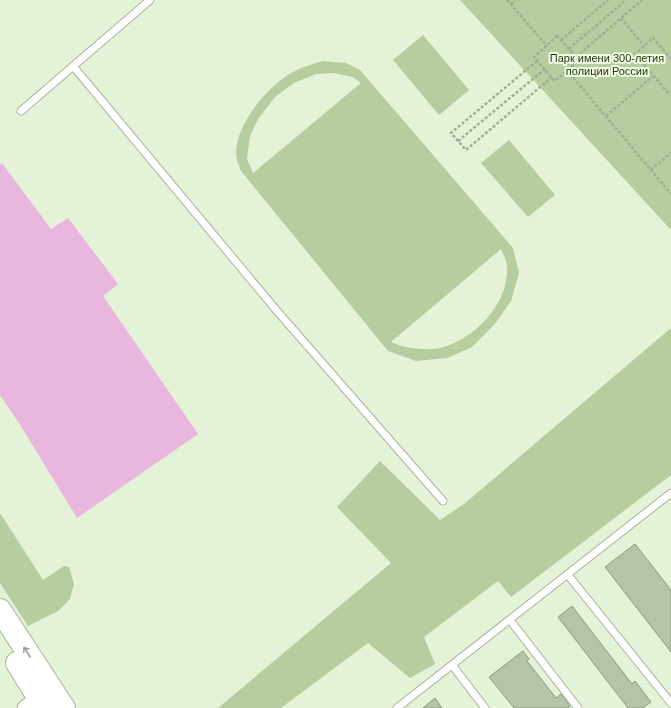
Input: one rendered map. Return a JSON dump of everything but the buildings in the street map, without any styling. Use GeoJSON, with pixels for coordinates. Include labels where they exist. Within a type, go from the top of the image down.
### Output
{"type":"FeatureCollection","features":[{"type":"Feature","properties":{"kind":"main road"},"geometry":{"type":"LineString","coordinates":[[0,610],[43,676],[46,704]]}},
{"type":"Feature","properties":{"kind":"main road"},"geometry":{"type":"LineString","coordinates":[[0,637],[46,704]]}},
{"type":"Feature","properties":{"kind":"lane"},"geometry":{"type":"LineString","coordinates":[[21,111],[150,0]]}},
{"type":"Feature","properties":{"kind":"lane"},"geometry":{"type":"LineString","coordinates":[[73,66],[277,311],[444,501]]}},
{"type":"Feature","properties":{"kind":"lane"},"geometry":{"type":"LineString","coordinates":[[397,708],[671,493]]}},
{"type":"Feature","properties":{"kind":"lane"},"geometry":{"type":"LineString","coordinates":[[568,574],[671,703],[665,708]]}},
{"type":"Feature","properties":{"kind":"lane"},"geometry":{"type":"LineString","coordinates":[[513,624],[578,708]]}},
{"type":"Feature","properties":{"kind":"lane"},"geometry":{"type":"LineString","coordinates":[[452,665],[485,708]]}},
{"type":"Feature","properties":{"kind":"path"},"geometry":{"type":"LineString","coordinates":[[507,0],[547,46]]}},
{"type":"Feature","properties":{"kind":"path"},"geometry":{"type":"LineString","coordinates":[[511,4],[516,0]]}},
{"type":"Feature","properties":{"kind":"path"},"geometry":{"type":"LineString","coordinates":[[569,49],[626,0]]}},
{"type":"Feature","properties":{"kind":"path"},"geometry":{"type":"LineString","coordinates":[[576,57],[642,0]]}},
{"type":"Feature","properties":{"kind":"path"},"geometry":{"type":"LineString","coordinates":[[561,40],[606,1]]}},
{"type":"Feature","properties":{"kind":"path"},"geometry":{"type":"LineString","coordinates":[[621,18],[644,46]]}},
{"type":"Feature","properties":{"kind":"path"},"geometry":{"type":"LineString","coordinates":[[558,36],[561,40],[579,60],[555,81],[534,57],[558,36]]}},
{"type":"Feature","properties":{"kind":"path"},"geometry":{"type":"LineString","coordinates":[[671,60],[653,38],[635,54],[668,93],[671,91]]}},
{"type":"Feature","properties":{"kind":"path"},"geometry":{"type":"LineString","coordinates":[[537,61],[451,133],[466,150],[552,77]]}},
{"type":"Feature","properties":{"kind":"path"},"geometry":{"type":"LineString","coordinates":[[458,141],[545,69]]}},
{"type":"Feature","properties":{"kind":"path"},"geometry":{"type":"LineString","coordinates":[[568,70],[671,194]]}},
{"type":"Feature","properties":{"kind":"path"},"geometry":{"type":"LineString","coordinates":[[606,116],[653,76]]}},
{"type":"Feature","properties":{"kind":"path"},"geometry":{"type":"LineString","coordinates":[[651,170],[671,153]]}},
{"type":"Feature","properties":{"kind":"green space","name":"Парк имени 300-летия полиции России"},"geometry":{"type":"Polygon","coordinates":[[[460,0],[671,0],[671,230],[460,0]]]}},
{"type":"Feature","properties":{"kind":"green space"},"geometry":{"type":"Polygon","coordinates":[[[423,35],[469,90],[439,115],[393,60],[423,35]]]}},
{"type":"Feature","properties":{"kind":"green space"},"geometry":{"type":"Polygon","coordinates":[[[323,61],[346,63],[360,70],[513,248],[519,273],[511,301],[494,325],[472,347],[447,358],[416,361],[388,351],[241,171],[236,155],[238,142],[242,129],[256,105],[276,84],[287,76],[300,69],[323,61]],[[333,73],[316,74],[294,83],[275,97],[258,119],[250,136],[247,159],[253,173],[361,83],[353,77],[333,73]],[[501,249],[391,342],[409,348],[437,349],[466,337],[477,328],[496,306],[502,294],[506,280],[507,266],[501,249]]]}},
{"type":"Feature","properties":{"kind":"green space"},"geometry":{"type":"Polygon","coordinates":[[[509,140],[555,195],[528,217],[481,163],[509,140]]]}},
{"type":"Feature","properties":{"kind":"green space"},"geometry":{"type":"Polygon","coordinates":[[[671,328],[671,475],[511,597],[498,581],[424,637],[435,664],[410,678],[368,643],[281,708],[218,708],[391,563],[337,507],[380,461],[440,520],[464,504],[671,328]]]}},
{"type":"Feature","properties":{"kind":"green space"},"geometry":{"type":"Polygon","coordinates":[[[0,513],[43,580],[64,566],[69,567],[74,584],[70,599],[58,611],[28,626],[0,583],[0,513]]]}},
{"type":"Feature","properties":{"kind":"shaded area"},"geometry":{"type":"Polygon","coordinates":[[[2,163],[51,229],[68,218],[118,284],[103,296],[198,434],[77,518],[19,423],[0,395],[0,165],[2,163]]]}}]}
